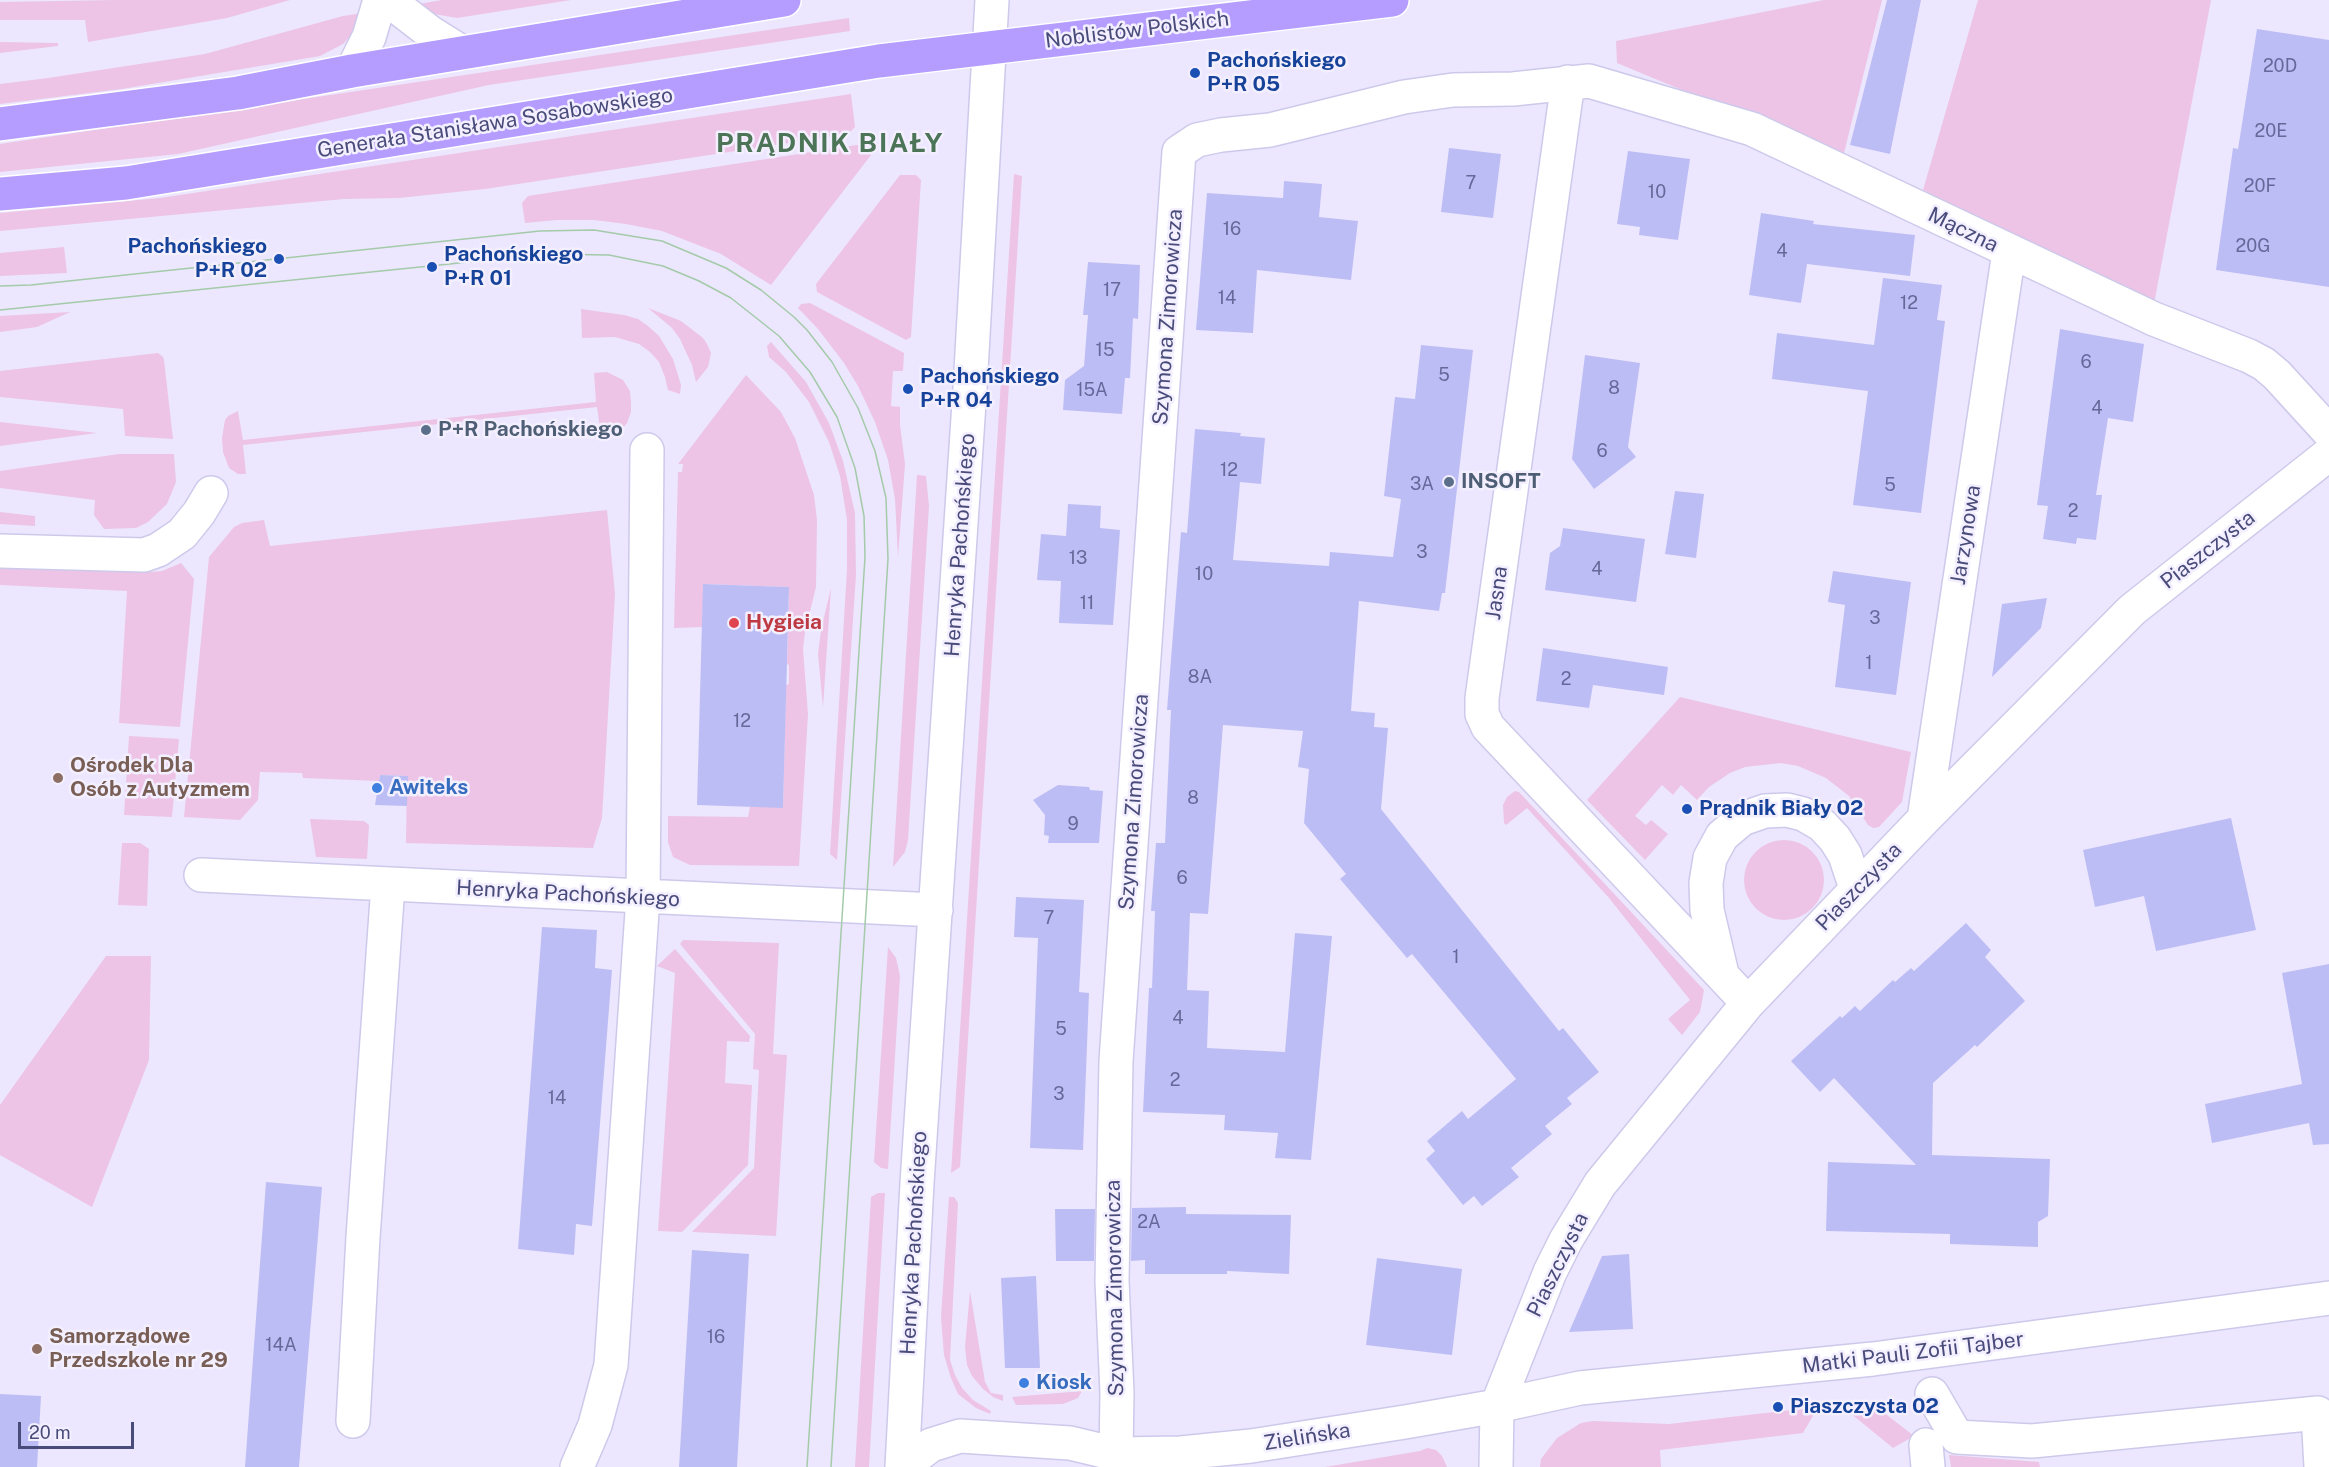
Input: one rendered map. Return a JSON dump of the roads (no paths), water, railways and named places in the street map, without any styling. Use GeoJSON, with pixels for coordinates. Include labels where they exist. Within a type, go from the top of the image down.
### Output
{"type":"FeatureCollection","features":[{"type":"Feature","properties":{"kind":"main road"},"geometry":{"type":"LineString","coordinates":[[0,124],[238,93],[352,71],[784,0]]}},
{"type":"Feature","properties":{"kind":"main road","name":"Noblistów Polskich"},"geometry":{"type":"LineString","coordinates":[[989,47],[1392,0]]}},
{"type":"Feature","properties":{"kind":"main road","name":"Generała Stanisława Sosabowskiego"},"geometry":{"type":"LineString","coordinates":[[0,194],[126,183],[879,62],[989,47]]}},
{"type":"Feature","properties":{"kind":"street"},"geometry":{"type":"LineString","coordinates":[[352,71],[369,37],[380,0]]}},
{"type":"Feature","properties":{"kind":"street"},"geometry":{"type":"LineString","coordinates":[[388,0],[431,33],[463,53]]}},
{"type":"Feature","properties":{"kind":"street","name":"Henryka Pachońskiego"},"geometry":{"type":"LineString","coordinates":[[902,1467],[917,1183],[972,364],[992,0]]}},
{"type":"Feature","properties":{"kind":"street","name":"Mączna"},"geometry":{"type":"LineString","coordinates":[[1179,152],[1197,140],[1270,130],[1404,97],[1453,90],[1513,89],[1589,81],[1752,129],[2154,319],[2264,364],[2329,432]]}},
{"type":"Feature","properties":{"kind":"street","name":"Jasna"},"geometry":{"type":"LineString","coordinates":[[1568,82],[1482,698],[1482,714],[1488,727],[1748,1004]]}},
{"type":"Feature","properties":{"kind":"street","name":"Szymona Zimorowicza"},"geometry":{"type":"LineString","coordinates":[[1105,1460],[1117,1394],[1112,1281],[1116,1061],[1179,152]]}},
{"type":"Feature","properties":{"kind":"street","name":"Jarzynowa"},"geometry":{"type":"LineString","coordinates":[[1924,819],[2009,252]]}},
{"type":"Feature","properties":{"kind":"street"},"geometry":{"type":"LineString","coordinates":[[577,1467],[595,1425],[611,1365],[643,897],[646,450]]}},
{"type":"Feature","properties":{"kind":"street","name":"Piaszczysta"},"geometry":{"type":"LineString","coordinates":[[1497,1406],[1550,1272],[1583,1211],[1600,1184],[1748,1004],[1856,888],[2132,610],[2329,454]]}},
{"type":"Feature","properties":{"kind":"street"},"geometry":{"type":"LineString","coordinates":[[0,551],[144,555],[158,550],[182,534],[211,493]]}},
{"type":"Feature","properties":{"kind":"street"},"geometry":{"type":"LineString","coordinates":[[1722,976],[1707,910],[1706,883],[1710,858],[1722,836],[1742,819],[1765,811],[1787,810],[1803,814],[1822,825],[1836,839],[1845,855],[1856,888]]}},
{"type":"Feature","properties":{"kind":"street","name":"Henryka Pachońskiego"},"geometry":{"type":"LineString","coordinates":[[201,875],[936,910]]}},
{"type":"Feature","properties":{"kind":"street"},"geometry":{"type":"LineString","coordinates":[[353,1421],[363,1237],[388,885]]}},
{"type":"Feature","properties":{"kind":"street","name":"Matki Pauli Zofii Tajber"},"geometry":{"type":"LineString","coordinates":[[1497,1406],[1580,1389],[1923,1353],[2329,1298]]}},
{"type":"Feature","properties":{"kind":"street"},"geometry":{"type":"LineString","coordinates":[[1932,1394],[1957,1437],[2032,1441],[2318,1413],[2321,1467]]}},
{"type":"Feature","properties":{"kind":"street"},"geometry":{"type":"LineString","coordinates":[[1496,1467],[1497,1406]]}},
{"type":"Feature","properties":{"kind":"street","name":"Zielińska"},"geometry":{"type":"LineString","coordinates":[[902,1467],[931,1445],[960,1436],[1070,1443],[1105,1460],[1251,1446],[1497,1406]]}},
{"type":"Feature","properties":{"kind":"tram line"},"geometry":{"type":"LineString","coordinates":[[0,286],[31,285],[540,231],[594,230],[662,241],[726,268],[761,290],[794,317],[832,362],[858,408],[875,451],[886,498],[888,559],[831,1467]]}},
{"type":"Feature","properties":{"kind":"tram line"},"geometry":{"type":"LineString","coordinates":[[0,310],[547,254],[609,255],[663,266],[731,298],[779,336],[810,372],[837,417],[855,468],[864,516],[865,557],[807,1467]]}},
{"type":"Feature","properties":{"kind":"place","name":"Pachońskiego P+R 05"},"geometry":{"type":"Point","coordinates":[1195,73]}},
{"type":"Feature","properties":{"kind":"place","name":"Pachońskiego P+R 02"},"geometry":{"type":"Point","coordinates":[279,259]}},
{"type":"Feature","properties":{"kind":"place","name":"Pachońskiego P+R 01"},"geometry":{"type":"Point","coordinates":[432,267]}},
{"type":"Feature","properties":{"kind":"place","name":"Pachońskiego P+R 04"},"geometry":{"type":"Point","coordinates":[908,389]}},
{"type":"Feature","properties":{"kind":"place","name":"P+R Pachońskiego"},"geometry":{"type":"Point","coordinates":[426,430]}},
{"type":"Feature","properties":{"kind":"place","name":"INSOFT"},"geometry":{"type":"Point","coordinates":[1449,482]}},
{"type":"Feature","properties":{"kind":"place","name":"Hygieia"},"geometry":{"type":"Point","coordinates":[734,623]}},
{"type":"Feature","properties":{"kind":"place","name":"Ośrodek Dla Osób z Autyzmem"},"geometry":{"type":"Point","coordinates":[58,778]}},
{"type":"Feature","properties":{"kind":"place","name":"Awiteks"},"geometry":{"type":"Point","coordinates":[377,788]}},
{"type":"Feature","properties":{"kind":"place","name":"Prądnik Biały 02"},"geometry":{"type":"Point","coordinates":[1687,809]}},
{"type":"Feature","properties":{"kind":"place","name":"Samorządowe Przedszkole nr 29"},"geometry":{"type":"Point","coordinates":[37,1349]}},
{"type":"Feature","properties":{"kind":"place","name":"Kiosk"},"geometry":{"type":"Point","coordinates":[1024,1383]}},
{"type":"Feature","properties":{"kind":"place","name":"Piaszczysta 02"},"geometry":{"type":"Point","coordinates":[1778,1407]}},
{"type":"Feature","properties":{"kind":"district","name":"PRĄDNIK BIAŁY"},"geometry":{"type":"Point","coordinates":[830,144]}}]}
